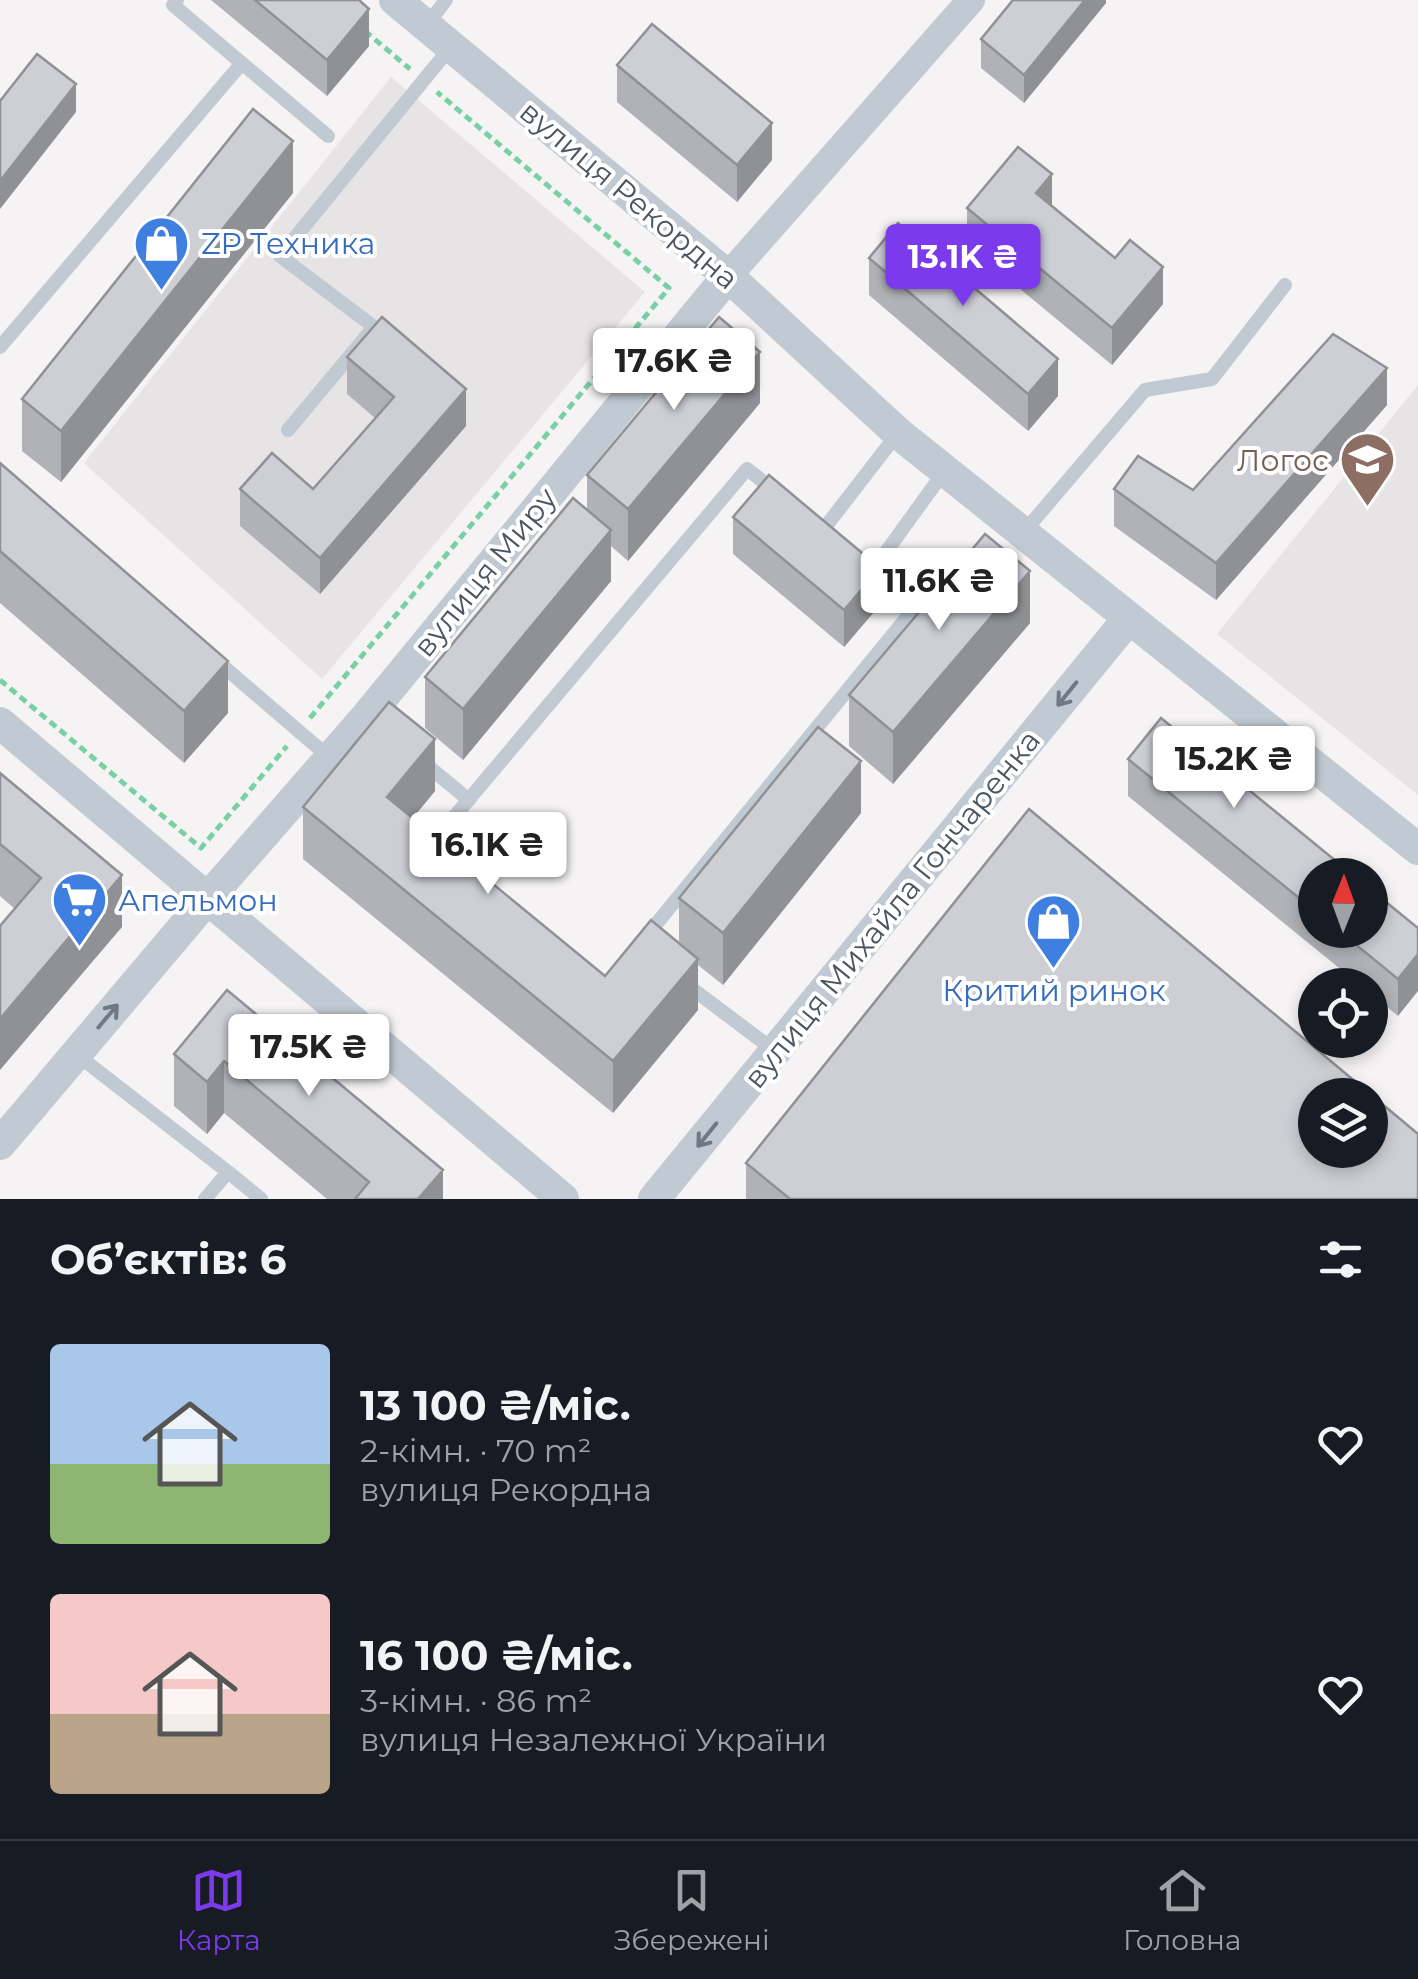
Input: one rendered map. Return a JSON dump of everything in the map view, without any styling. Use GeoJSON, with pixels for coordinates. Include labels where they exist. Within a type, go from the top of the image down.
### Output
{"type":"FeatureCollection","features":[{"type":"Feature","properties":{"kind":"street","name":"вулиця Рекордна"},"geometry":{"type":"LineString","coordinates":[[395,0],[728,276],[898,432],[1418,849]]}},
{"type":"Feature","properties":{"kind":"street","name":"вулиця Миру"},"geometry":{"type":"LineString","coordinates":[[0,1144],[330,758],[374,722],[728,276],[971,0]]}},
{"type":"Feature","properties":{"kind":"street","name":"вулиця Михайла Гончаренка"},"geometry":{"type":"LineString","coordinates":[[654,1199],[1129,618]]}},
{"type":"Feature","properties":{"kind":"street"},"geometry":{"type":"LineString","coordinates":[[0,723],[563,1199]]}},
{"type":"Feature","properties":{"kind":"lane"},"geometry":{"type":"LineString","coordinates":[[178,0],[173,5],[328,136]]}},
{"type":"Feature","properties":{"kind":"lane"},"geometry":{"type":"LineString","coordinates":[[426,26],[446,0]]}},
{"type":"Feature","properties":{"kind":"lane"},"geometry":{"type":"LineString","coordinates":[[288,430],[374,328],[280,256],[450,48]]}},
{"type":"Feature","properties":{"kind":"lane"},"geometry":{"type":"LineString","coordinates":[[0,348],[242,63]]}},
{"type":"Feature","properties":{"kind":"lane"},"geometry":{"type":"LineString","coordinates":[[1023,534],[1145,390],[1212,378],[1285,285]]}},
{"type":"Feature","properties":{"kind":"lane"},"geometry":{"type":"LineString","coordinates":[[808,518],[830,534],[898,432]]}},
{"type":"Feature","properties":{"kind":"lane"},"geometry":{"type":"LineString","coordinates":[[443,860],[428,848],[748,469],[793,505]]}},
{"type":"Feature","properties":{"kind":"lane"},"geometry":{"type":"LineString","coordinates":[[653,959],[638,947],[917,605],[867,565],[946,469]]}},
{"type":"Feature","properties":{"kind":"lane"},"geometry":{"type":"LineString","coordinates":[[209,655],[330,758]]}},
{"type":"Feature","properties":{"kind":"lane"},"geometry":{"type":"LineString","coordinates":[[411,752],[469,800]]}},
{"type":"Feature","properties":{"kind":"lane"},"geometry":{"type":"LineString","coordinates":[[668,970],[775,1052]]}},
{"type":"Feature","properties":{"kind":"lane"},"geometry":{"type":"LineString","coordinates":[[76,1054],[261,1199]]}},
{"type":"Feature","properties":{"kind":"lane"},"geometry":{"type":"LineString","coordinates":[[204,1199],[228,1172]]}},
{"type":"Feature","properties":{"kind":"path"},"geometry":{"type":"LineString","coordinates":[[0,680],[201,848],[669,288],[356,23]]}},
{"type":"Feature","properties":{"kind":"shaded area"},"geometry":{"type":"Polygon","coordinates":[[[391,77],[645,292],[322,679],[84,463],[391,77]]]}},
{"type":"Feature","properties":{"kind":"shaded area","name":"Логос"},"geometry":{"type":"Polygon","coordinates":[[[1418,385],[1418,795],[1217,634],[1418,385]]]}},
{"type":"Feature","properties":{"kind":"building"},"geometry":{"type":"Polygon","coordinates":[[[255,0],[359,0],[369,9],[327,60],[255,0]]]}},
{"type":"Feature","properties":{"kind":"building"},"geometry":{"type":"Polygon","coordinates":[[[1013,0],[1085,0],[1024,75],[981,39],[1013,0]]]}},
{"type":"Feature","properties":{"kind":"building"},"geometry":{"type":"Polygon","coordinates":[[[652,24],[772,123],[737,165],[617,65],[652,24]]]}},
{"type":"Feature","properties":{"kind":"building"},"geometry":{"type":"Polygon","coordinates":[[[37,54],[76,84],[0,181],[0,101],[37,54]]]}},
{"type":"Feature","properties":{"kind":"building"},"geometry":{"type":"Polygon","coordinates":[[[253,109],[293,141],[61,431],[22,399],[253,109]]]}},
{"type":"Feature","properties":{"kind":"building"},"geometry":{"type":"Polygon","coordinates":[[[1018,147],[1052,174],[1036,193],[1115,258],[1130,240],[1163,267],[1112,328],[967,208],[1018,147]]]}},
{"type":"Feature","properties":{"kind":"building"},"geometry":{"type":"Polygon","coordinates":[[[898,223],[1058,359],[1028,394],[869,258],[898,223]]]}},
{"type":"Feature","properties":{"kind":"building"},"geometry":{"type":"Polygon","coordinates":[[[382,317],[466,389],[320,558],[240,489],[272,453],[313,489],[394,397],[347,357],[382,317]]]}},
{"type":"Feature","properties":{"kind":"building"},"geometry":{"type":"Polygon","coordinates":[[[719,317],[760,352],[628,509],[587,475],[719,317]]]}},
{"type":"Feature","properties":{"kind":"building"},"geometry":{"type":"Polygon","coordinates":[[[1333,334],[1387,368],[1216,563],[1114,489],[1138,456],[1193,490],[1333,334]]]}},
{"type":"Feature","properties":{"kind":"building"},"geometry":{"type":"Polygon","coordinates":[[[0,463],[228,661],[184,711],[0,551],[0,463]]]}},
{"type":"Feature","properties":{"kind":"building"},"geometry":{"type":"Polygon","coordinates":[[[769,475],[880,568],[844,610],[733,517],[769,475]]]}},
{"type":"Feature","properties":{"kind":"building"},"geometry":{"type":"Polygon","coordinates":[[[573,498],[611,530],[463,709],[425,677],[573,498]]]}},
{"type":"Feature","properties":{"kind":"building"},"geometry":{"type":"Polygon","coordinates":[[[985,534],[1030,571],[893,732],[849,695],[985,534]]]}},
{"type":"Feature","properties":{"kind":"building"},"geometry":{"type":"Polygon","coordinates":[[[389,702],[435,739],[387,797],[605,976],[651,920],[698,959],[613,1061],[303,807],[389,702]]]}},
{"type":"Feature","properties":{"kind":"building"},"geometry":{"type":"Polygon","coordinates":[[[1161,718],[1332,858],[1298,858],[1298,897],[1128,759],[1161,718]]]}},
{"type":"Feature","properties":{"kind":"building"},"geometry":{"type":"Polygon","coordinates":[[[818,727],[861,761],[723,933],[679,898],[818,727]]]}},
{"type":"Feature","properties":{"kind":"building"},"geometry":{"type":"Polygon","coordinates":[[[0,773],[122,875],[0,1019],[0,926],[41,878],[0,844],[0,773]]]}},
{"type":"Feature","properties":{"kind":"building","name":"Критий ринок"},"geometry":{"type":"Polygon","coordinates":[[[1029,809],[1298,1034],[1298,1058],[1327,1058],[1351,1078],[1298,1078],[1298,1168],[1388,1168],[1388,1109],[1418,1134],[1418,1199],[790,1199],[746,1163],[1029,809]]]}},
{"type":"Feature","properties":{"kind":"building"},"geometry":{"type":"Polygon","coordinates":[[[1388,904],[1418,928],[1418,954],[1398,979],[1360,948],[1388,948],[1388,904]]]}},
{"type":"Feature","properties":{"kind":"building"},"geometry":{"type":"Polygon","coordinates":[[[227,990],[443,1170],[418,1199],[355,1199],[369,1182],[224,1061],[207,1082],[174,1054],[227,990]]]}},
{"type":"Feature","properties":{"kind":"place","name":"ZP Техника"},"geometry":{"type":"Point","coordinates":[162,292]}},
{"type":"Feature","properties":{"kind":"place","name":"Логос"},"geometry":{"type":"Point","coordinates":[1368,509]}},
{"type":"Feature","properties":{"kind":"place","name":"Апельмон"},"geometry":{"type":"Point","coordinates":[79,949]}},
{"type":"Feature","properties":{"kind":"place","name":"Критий ринок"},"geometry":{"type":"Point","coordinates":[1054,971]}}]}
